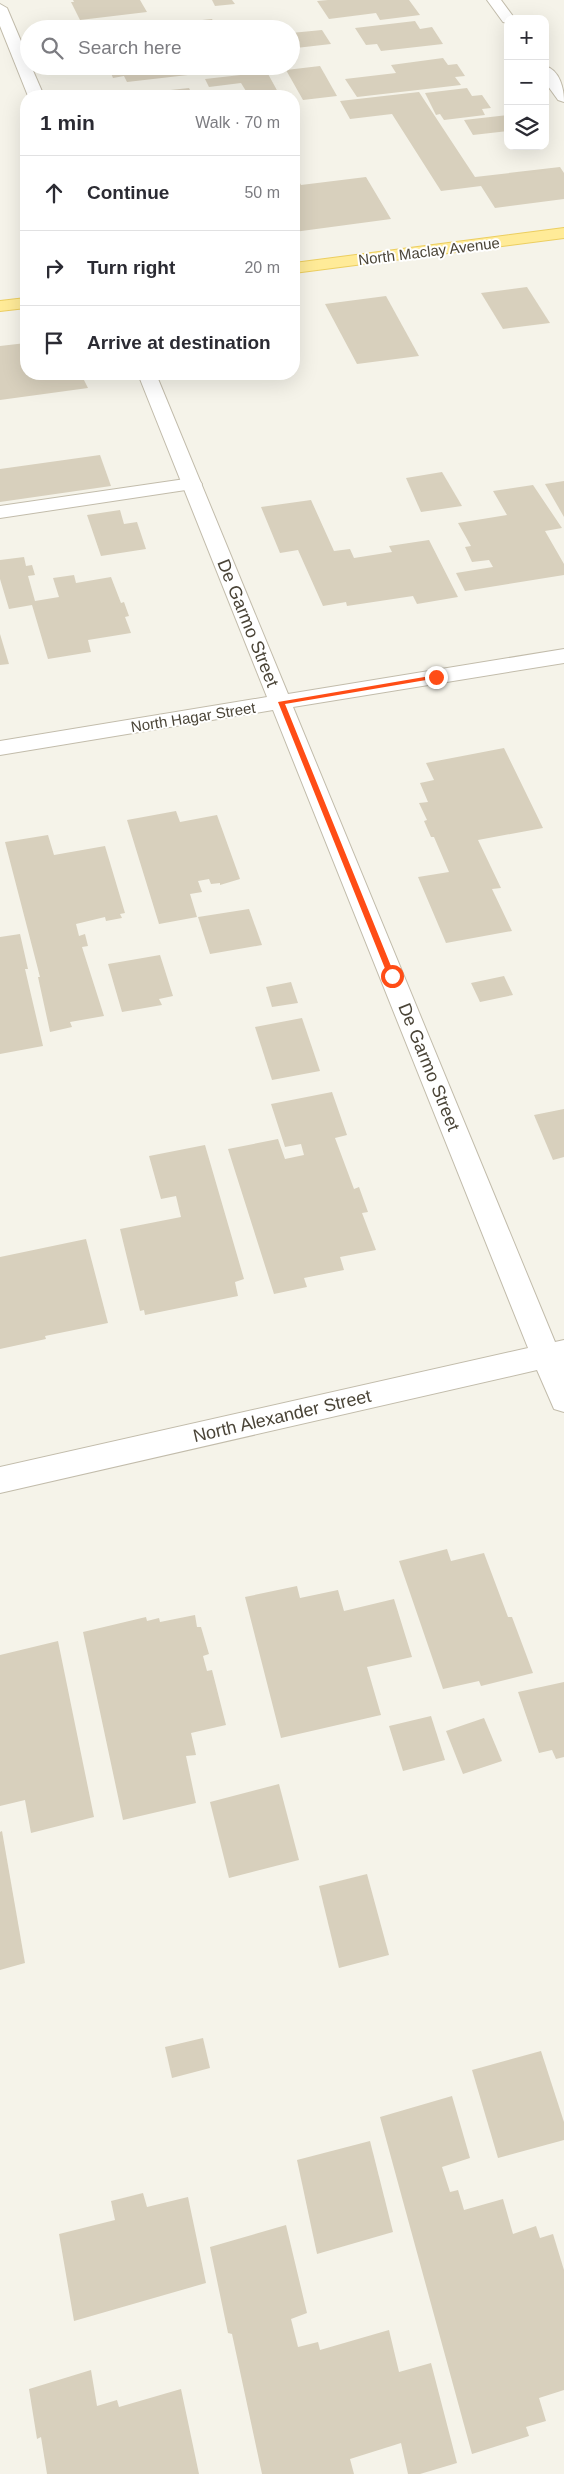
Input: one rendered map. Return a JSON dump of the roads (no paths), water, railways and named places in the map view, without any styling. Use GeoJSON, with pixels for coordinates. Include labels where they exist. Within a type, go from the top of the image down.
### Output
{"type":"FeatureCollection","features":[{"type":"Feature","properties":{"kind":"main road","name":"North Maclay Avenue"},"geometry":{"type":"LineString","coordinates":[[300,267],[564,233]]}},
{"type":"Feature","properties":{"kind":"main road"},"geometry":{"type":"LineString","coordinates":[[0,306],[20,304]]}},
{"type":"Feature","properties":{"kind":"street"},"geometry":{"type":"LineString","coordinates":[[494,0],[504,15]]}},
{"type":"Feature","properties":{"kind":"street"},"geometry":{"type":"LineString","coordinates":[[0,8],[20,57]]}},
{"type":"Feature","properties":{"kind":"street"},"geometry":{"type":"LineString","coordinates":[[27,75],[34,90]]}},
{"type":"Feature","properties":{"kind":"street"},"geometry":{"type":"LineString","coordinates":[[549,76],[564,96]]}},
{"type":"Feature","properties":{"kind":"street","name":"De Garmo Street"},"geometry":{"type":"LineString","coordinates":[[149,380],[281,702],[555,1354],[564,1400]]}},
{"type":"Feature","properties":{"kind":"street"},"geometry":{"type":"LineString","coordinates":[[0,512],[192,484]]}},
{"type":"Feature","properties":{"kind":"street","name":"North Hagar Street"},"geometry":{"type":"LineString","coordinates":[[0,748],[564,656]]}},
{"type":"Feature","properties":{"kind":"street","name":"North Alexander Street"},"geometry":{"type":"LineString","coordinates":[[0,1480],[555,1354]]}}]}
